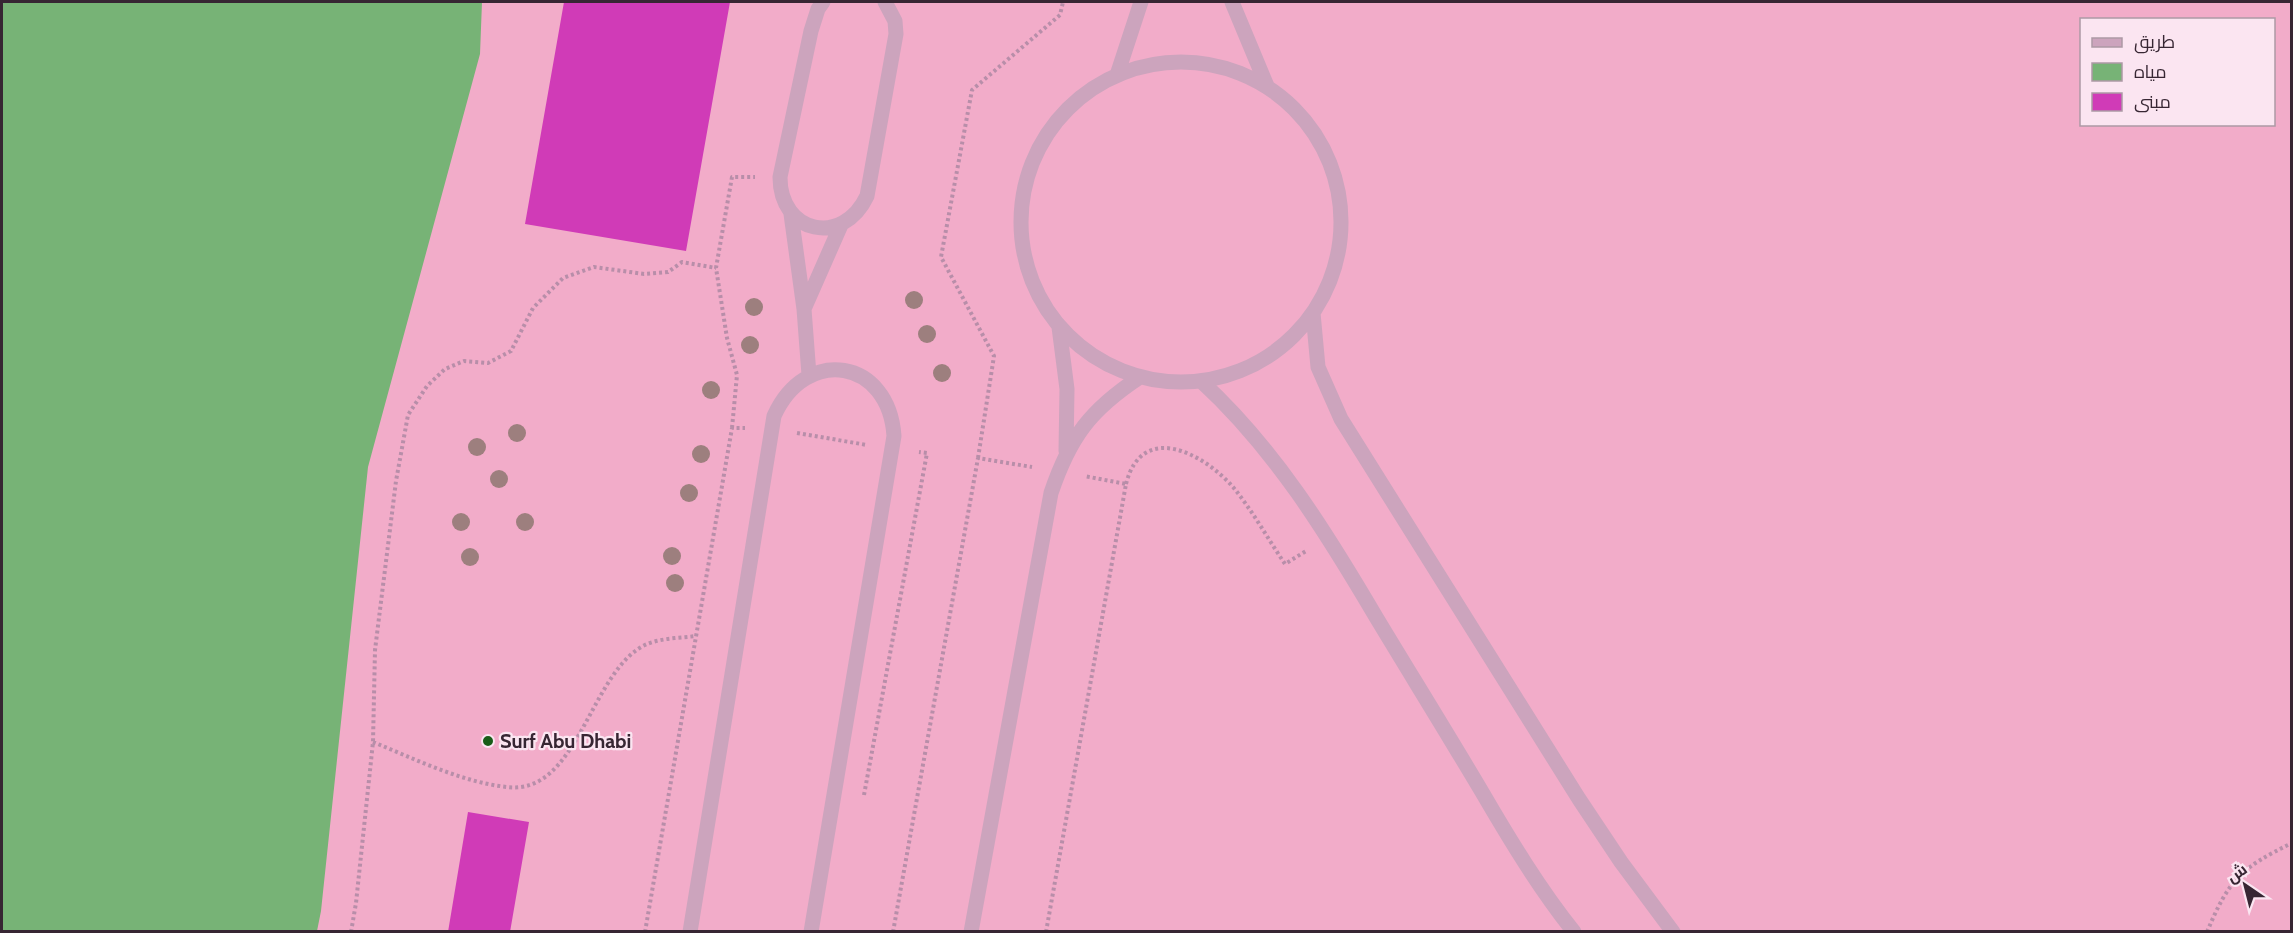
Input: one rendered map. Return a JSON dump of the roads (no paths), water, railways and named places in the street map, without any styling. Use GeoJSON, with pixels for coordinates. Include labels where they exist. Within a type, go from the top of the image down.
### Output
{"type":"FeatureCollection","features":[{"type":"Feature","properties":{"kind":"street"},"geometry":{"type":"LineString","coordinates":[[824,2],[818,9],[811,31],[780,177],[783,203],[791,214],[814,228],[841,225],[853,218],[867,196],[896,34],[889,4]]}},
{"type":"Feature","properties":{"kind":"street"},"geometry":{"type":"LineString","coordinates":[[1117,75],[1141,2]]}},
{"type":"Feature","properties":{"kind":"street"},"geometry":{"type":"LineString","coordinates":[[1232,2],[1268,86]]}},
{"type":"Feature","properties":{"kind":"street"},"geometry":{"type":"LineString","coordinates":[[1194,62],[1220,66],[1268,86],[1287,100],[1310,127],[1328,157],[1336,179],[1342,225],[1339,248],[1334,271],[1314,313],[1280,348],[1259,362],[1237,372],[1201,381],[1164,382],[1140,377],[1095,359],[1059,327],[1043,306],[1030,281],[1023,255],[1020,219],[1028,174],[1038,148],[1065,112],[1093,88],[1117,75],[1142,66],[1194,62]]}},
{"type":"Feature","properties":{"kind":"street"},"geometry":{"type":"LineString","coordinates":[[791,214],[804,309],[809,375]]}},
{"type":"Feature","properties":{"kind":"street"},"geometry":{"type":"LineString","coordinates":[[804,309],[841,225]]}},
{"type":"Feature","properties":{"kind":"street"},"geometry":{"type":"LineString","coordinates":[[1314,313],[1318,368],[1341,419],[1579,799],[1621,862],[1673,932]]}},
{"type":"Feature","properties":{"kind":"street"},"geometry":{"type":"LineString","coordinates":[[1059,327],[1067,389],[1066,451]]}},
{"type":"Feature","properties":{"kind":"street"},"geometry":{"type":"LineString","coordinates":[[690,932],[774,416],[782,398],[794,385],[809,375],[826,370],[845,371],[862,376],[876,387],[887,401],[893,417],[892,450],[810,932]]}},
{"type":"Feature","properties":{"kind":"street"},"geometry":{"type":"LineString","coordinates":[[971,932],[1045,519],[1058,472],[1066,451],[1098,410],[1140,377]]}},
{"type":"Feature","properties":{"kind":"street"},"geometry":{"type":"LineString","coordinates":[[1201,381],[1240,419],[1269,453],[1328,537],[1508,835],[1554,906],[1574,932]]}},
{"type":"Feature","properties":{"kind":"water"},"geometry":{"type":"Polygon","coordinates":[[[2,2],[482,2],[480,54],[368,467],[317,931],[2,931],[2,2]]]}},
{"type":"Feature","properties":{"kind":"place","name":"Surf Abu Dhabi"},"geometry":{"type":"Point","coordinates":[488,741]}}]}
